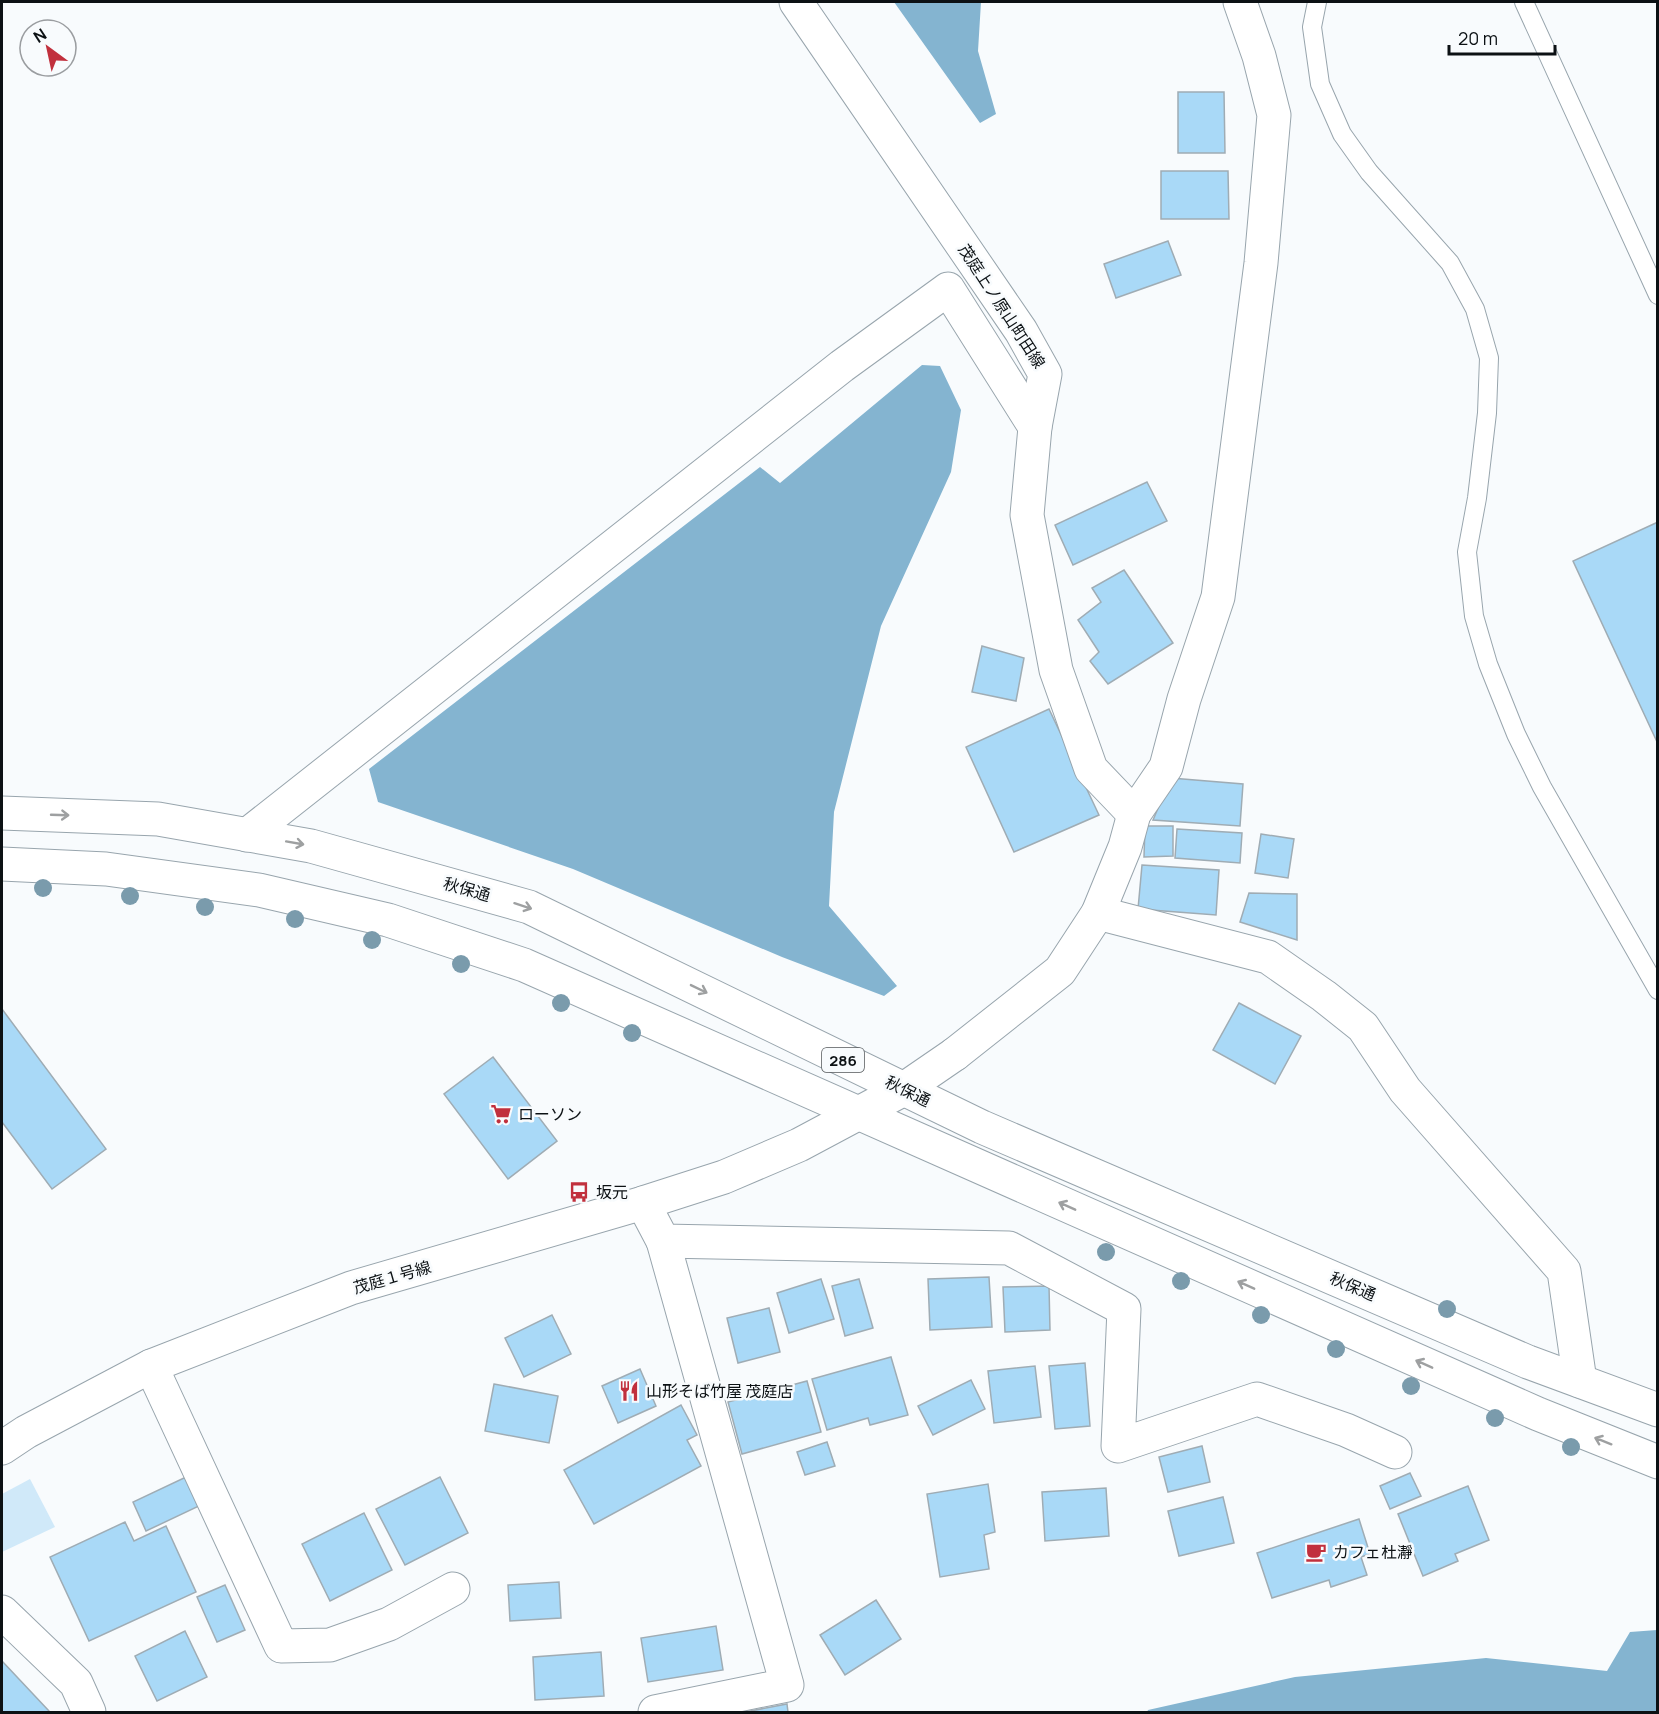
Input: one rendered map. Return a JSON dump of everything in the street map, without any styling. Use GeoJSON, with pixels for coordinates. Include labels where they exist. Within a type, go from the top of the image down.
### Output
{"type":"FeatureCollection","features":[{"type":"Feature","properties":{"kind":"main road","name":"茂庭上ノ原山町田線"},"geometry":{"type":"LineString","coordinates":[[796,2],[1026,340],[1045,374],[1035,427],[1027,515],[1056,670],[1092,769],[1134,814]]}},
{"type":"Feature","properties":{"kind":"main road","name":"茂庭１号線"},"geometry":{"type":"LineString","coordinates":[[2,1448],[26,1432],[151,1366],[351,1288],[643,1203],[724,1177],[799,1145],[904,1089],[955,1054],[1060,971],[1098,913],[1125,847],[1134,814],[1166,767],[1184,699],[1218,597],[1261,263],[1274,115],[1259,56],[1240,2]]}},
{"type":"Feature","properties":{"kind":"main road"},"geometry":{"type":"LineString","coordinates":[[247,835],[842,366],[948,289],[1035,427]]}},
{"type":"Feature","properties":{"kind":"main road","name":"秋保通"},"geometry":{"type":"LineString","coordinates":[[2,813],[158,819],[311,846],[529,907],[982,1127],[1528,1362],[1658,1410]]}},
{"type":"Feature","properties":{"kind":"main road","name":"286"},"geometry":{"type":"LineString","coordinates":[[2,864],[106,869],[259,890],[388,920],[524,964],[1538,1414],[1658,1462]]}},
{"type":"Feature","properties":{"kind":"main road"},"geometry":{"type":"LineString","coordinates":[[1098,913],[1268,957],[1364,1027],[1405,1090],[1564,1271],[1580,1381]]}},
{"type":"Feature","properties":{"kind":"main road"},"geometry":{"type":"LineString","coordinates":[[643,1203],[663,1241],[787,1685],[655,1713]]}},
{"type":"Feature","properties":{"kind":"main road"},"geometry":{"type":"LineString","coordinates":[[663,1241],[1009,1248],[1124,1310],[1118,1446],[1257,1399],[1346,1430],[1395,1452]]}},
{"type":"Feature","properties":{"kind":"main road"},"geometry":{"type":"LineString","coordinates":[[151,1366],[281,1646],[330,1645],[389,1624],[453,1589]]}},
{"type":"Feature","properties":{"kind":"main road"},"geometry":{"type":"LineString","coordinates":[[2,1612],[76,1683],[90,1713]]}},
{"type":"Feature","properties":{"kind":"lane"},"geometry":{"type":"LineString","coordinates":[[1317,2],[1311,27],[1320,84],[1342,134],[1369,172],[1450,263],[1475,309],[1489,358],[1487,413],[1477,498],[1467,552],[1474,616],[1488,664],[1516,734],[1542,787],[1658,990]]}},
{"type":"Feature","properties":{"kind":"lane"},"geometry":{"type":"LineString","coordinates":[[1524,2],[1658,295]]}},
{"type":"Feature","properties":{"kind":"shaded area"},"geometry":{"type":"Polygon","coordinates":[[[30,1479],[55,1527],[2,1552],[2,1494],[30,1479]]]}},
{"type":"Feature","properties":{"kind":"water"},"geometry":{"type":"Polygon","coordinates":[[[894,2],[981,2],[978,51],[996,114],[980,123],[894,2]]]}},
{"type":"Feature","properties":{"kind":"water"},"geometry":{"type":"Polygon","coordinates":[[[922,365],[940,366],[961,410],[951,472],[881,626],[834,812],[829,906],[897,986],[884,996],[782,957],[573,869],[378,802],[369,769],[760,467],[780,483],[922,365]]]}},
{"type":"Feature","properties":{"kind":"water"},"geometry":{"type":"Polygon","coordinates":[[[1657,1630],[1657,1712],[1147,1712],[1295,1677],[1486,1658],[1607,1671],[1630,1632],[1657,1630]]]}},
{"type":"Feature","properties":{"kind":"building"},"geometry":{"type":"Polygon","coordinates":[[[1178,92],[1224,92],[1225,153],[1178,153],[1178,92]]]}},
{"type":"Feature","properties":{"kind":"building"},"geometry":{"type":"Polygon","coordinates":[[[1161,171],[1228,171],[1229,219],[1161,219],[1161,171]]]}},
{"type":"Feature","properties":{"kind":"building"},"geometry":{"type":"Polygon","coordinates":[[[1168,241],[1181,275],[1116,298],[1104,264],[1168,241]]]}},
{"type":"Feature","properties":{"kind":"building"},"geometry":{"type":"Polygon","coordinates":[[[1147,482],[1167,521],[1073,565],[1055,525],[1147,482]]]}},
{"type":"Feature","properties":{"kind":"building"},"geometry":{"type":"Polygon","coordinates":[[[1658,522],[1658,744],[1573,561],[1658,522]]]}},
{"type":"Feature","properties":{"kind":"building"},"geometry":{"type":"Polygon","coordinates":[[[1124,570],[1173,643],[1108,684],[1090,661],[1099,652],[1078,620],[1101,602],[1092,588],[1124,570]]]}},
{"type":"Feature","properties":{"kind":"building"},"geometry":{"type":"Polygon","coordinates":[[[982,646],[1024,658],[1016,701],[972,692],[982,646]]]}},
{"type":"Feature","properties":{"kind":"building"},"geometry":{"type":"Polygon","coordinates":[[[1049,709],[1099,815],[1014,852],[966,747],[1049,709]]]}},
{"type":"Feature","properties":{"kind":"building"},"geometry":{"type":"Polygon","coordinates":[[[1171,778],[1243,784],[1240,826],[1153,820],[1171,778]]]}},
{"type":"Feature","properties":{"kind":"building"},"geometry":{"type":"Polygon","coordinates":[[[1145,826],[1173,826],[1173,856],[1144,857],[1145,826]]]}},
{"type":"Feature","properties":{"kind":"building"},"geometry":{"type":"Polygon","coordinates":[[[1177,829],[1242,833],[1240,863],[1175,858],[1177,829]]]}},
{"type":"Feature","properties":{"kind":"building"},"geometry":{"type":"Polygon","coordinates":[[[1261,834],[1294,839],[1288,878],[1255,873],[1261,834]]]}},
{"type":"Feature","properties":{"kind":"building"},"geometry":{"type":"Polygon","coordinates":[[[1142,865],[1219,870],[1216,915],[1138,909],[1142,865]]]}},
{"type":"Feature","properties":{"kind":"building"},"geometry":{"type":"Polygon","coordinates":[[[1249,893],[1297,894],[1297,940],[1240,922],[1249,893]]]}},
{"type":"Feature","properties":{"kind":"building"},"geometry":{"type":"Polygon","coordinates":[[[1239,1003],[1301,1036],[1275,1084],[1213,1050],[1239,1003]]]}},
{"type":"Feature","properties":{"kind":"building"},"geometry":{"type":"Polygon","coordinates":[[[2,1009],[106,1149],[52,1189],[2,1122],[2,1009]]]}},
{"type":"Feature","properties":{"kind":"building"},"geometry":{"type":"Polygon","coordinates":[[[493,1057],[557,1141],[508,1179],[444,1094],[493,1057]]]}},
{"type":"Feature","properties":{"kind":"building"},"geometry":{"type":"Polygon","coordinates":[[[989,1277],[992,1327],[930,1330],[928,1279],[989,1277]]]}},
{"type":"Feature","properties":{"kind":"building"},"geometry":{"type":"Polygon","coordinates":[[[821,1279],[834,1319],[789,1333],[777,1293],[821,1279]]]}},
{"type":"Feature","properties":{"kind":"building"},"geometry":{"type":"Polygon","coordinates":[[[859,1279],[873,1328],[845,1336],[832,1286],[859,1279]]]}},
{"type":"Feature","properties":{"kind":"building"},"geometry":{"type":"Polygon","coordinates":[[[1049,1286],[1050,1330],[1005,1332],[1003,1287],[1049,1286]]]}},
{"type":"Feature","properties":{"kind":"building"},"geometry":{"type":"Polygon","coordinates":[[[769,1308],[780,1352],[738,1363],[727,1318],[769,1308]]]}},
{"type":"Feature","properties":{"kind":"building"},"geometry":{"type":"Polygon","coordinates":[[[552,1315],[571,1354],[524,1377],[505,1338],[552,1315]]]}},
{"type":"Feature","properties":{"kind":"building"},"geometry":{"type":"Polygon","coordinates":[[[891,1357],[908,1415],[870,1425],[868,1418],[827,1430],[812,1379],[891,1357]]]}},
{"type":"Feature","properties":{"kind":"building"},"geometry":{"type":"Polygon","coordinates":[[[1085,1363],[1090,1426],[1055,1429],[1049,1366],[1085,1363]]]}},
{"type":"Feature","properties":{"kind":"building"},"geometry":{"type":"Polygon","coordinates":[[[1035,1366],[1041,1417],[994,1423],[988,1371],[1035,1366]]]}},
{"type":"Feature","properties":{"kind":"building"},"geometry":{"type":"Polygon","coordinates":[[[640,1369],[656,1406],[618,1423],[602,1386],[640,1369]]]}},
{"type":"Feature","properties":{"kind":"building"},"geometry":{"type":"Polygon","coordinates":[[[971,1380],[985,1409],[933,1435],[918,1406],[971,1380]]]}},
{"type":"Feature","properties":{"kind":"building"},"geometry":{"type":"Polygon","coordinates":[[[807,1381],[821,1432],[742,1454],[728,1402],[807,1381]]]}},
{"type":"Feature","properties":{"kind":"building"},"geometry":{"type":"Polygon","coordinates":[[[494,1384],[558,1396],[549,1443],[485,1431],[494,1384]]]}},
{"type":"Feature","properties":{"kind":"building"},"geometry":{"type":"Polygon","coordinates":[[[681,1405],[697,1435],[687,1440],[701,1466],[594,1524],[564,1470],[681,1405]]]}},
{"type":"Feature","properties":{"kind":"building"},"geometry":{"type":"Polygon","coordinates":[[[827,1442],[835,1466],[805,1475],[797,1452],[827,1442]]]}},
{"type":"Feature","properties":{"kind":"building"},"geometry":{"type":"Polygon","coordinates":[[[1202,1446],[1210,1482],[1168,1492],[1159,1457],[1202,1446]]]}},
{"type":"Feature","properties":{"kind":"building"},"geometry":{"type":"Polygon","coordinates":[[[1410,1473],[1421,1496],[1390,1509],[1380,1486],[1410,1473]]]}},
{"type":"Feature","properties":{"kind":"building"},"geometry":{"type":"Polygon","coordinates":[[[186,1477],[199,1506],[146,1531],[133,1502],[186,1477]]]}},
{"type":"Feature","properties":{"kind":"building"},"geometry":{"type":"Polygon","coordinates":[[[440,1477],[468,1533],[405,1565],[376,1509],[440,1477]]]}},
{"type":"Feature","properties":{"kind":"building"},"geometry":{"type":"Polygon","coordinates":[[[988,1484],[995,1532],[984,1535],[989,1569],[940,1577],[927,1494],[988,1484]]]}},
{"type":"Feature","properties":{"kind":"building"},"geometry":{"type":"Polygon","coordinates":[[[1468,1486],[1489,1540],[1455,1554],[1458,1561],[1423,1576],[1398,1514],[1468,1486]]]}},
{"type":"Feature","properties":{"kind":"building"},"geometry":{"type":"Polygon","coordinates":[[[1106,1488],[1109,1536],[1045,1541],[1042,1492],[1106,1488]]]}},
{"type":"Feature","properties":{"kind":"building"},"geometry":{"type":"Polygon","coordinates":[[[1223,1497],[1234,1543],[1179,1556],[1168,1511],[1223,1497]]]}},
{"type":"Feature","properties":{"kind":"building"},"geometry":{"type":"Polygon","coordinates":[[[364,1513],[392,1570],[330,1601],[302,1544],[364,1513]]]}},
{"type":"Feature","properties":{"kind":"building"},"geometry":{"type":"Polygon","coordinates":[[[1359,1519],[1370,1554],[1361,1557],[1367,1575],[1331,1587],[1329,1580],[1272,1598],[1257,1553],[1359,1519]]]}},
{"type":"Feature","properties":{"kind":"building"},"geometry":{"type":"Polygon","coordinates":[[[125,1522],[134,1541],[166,1526],[196,1592],[89,1641],[50,1557],[125,1522]]]}},
{"type":"Feature","properties":{"kind":"building"},"geometry":{"type":"Polygon","coordinates":[[[559,1582],[561,1618],[510,1621],[508,1585],[559,1582]]]}},
{"type":"Feature","properties":{"kind":"building"},"geometry":{"type":"Polygon","coordinates":[[[225,1585],[245,1630],[217,1642],[197,1597],[225,1585]]]}},
{"type":"Feature","properties":{"kind":"building"},"geometry":{"type":"Polygon","coordinates":[[[876,1600],[901,1639],[845,1675],[820,1635],[876,1600]]]}},
{"type":"Feature","properties":{"kind":"building"},"geometry":{"type":"Polygon","coordinates":[[[716,1626],[723,1670],[648,1682],[641,1638],[716,1626]]]}},
{"type":"Feature","properties":{"kind":"building"},"geometry":{"type":"Polygon","coordinates":[[[185,1631],[207,1677],[157,1701],[135,1656],[185,1631]]]}},
{"type":"Feature","properties":{"kind":"building"},"geometry":{"type":"Polygon","coordinates":[[[601,1652],[604,1696],[535,1700],[533,1657],[601,1652]]]}},
{"type":"Feature","properties":{"kind":"building"},"geometry":{"type":"Polygon","coordinates":[[[2,1661],[49,1711],[50,1712],[2,1712],[2,1661]]]}},
{"type":"Feature","properties":{"kind":"building"},"geometry":{"type":"Polygon","coordinates":[[[787,1704],[788,1712],[745,1712],[787,1704]]]}},
{"type":"Feature","properties":{"kind":"place","name":"ローソン"},"geometry":{"type":"Point","coordinates":[501,1114]}},
{"type":"Feature","properties":{"kind":"place","name":"坂元"},"geometry":{"type":"Point","coordinates":[579,1192]}},
{"type":"Feature","properties":{"kind":"place","name":"山形そば竹屋 茂庭店"},"geometry":{"type":"Point","coordinates":[629,1391]}},
{"type":"Feature","properties":{"kind":"place","name":"カフェ杜瀞"},"geometry":{"type":"Point","coordinates":[1316,1552]}}]}
